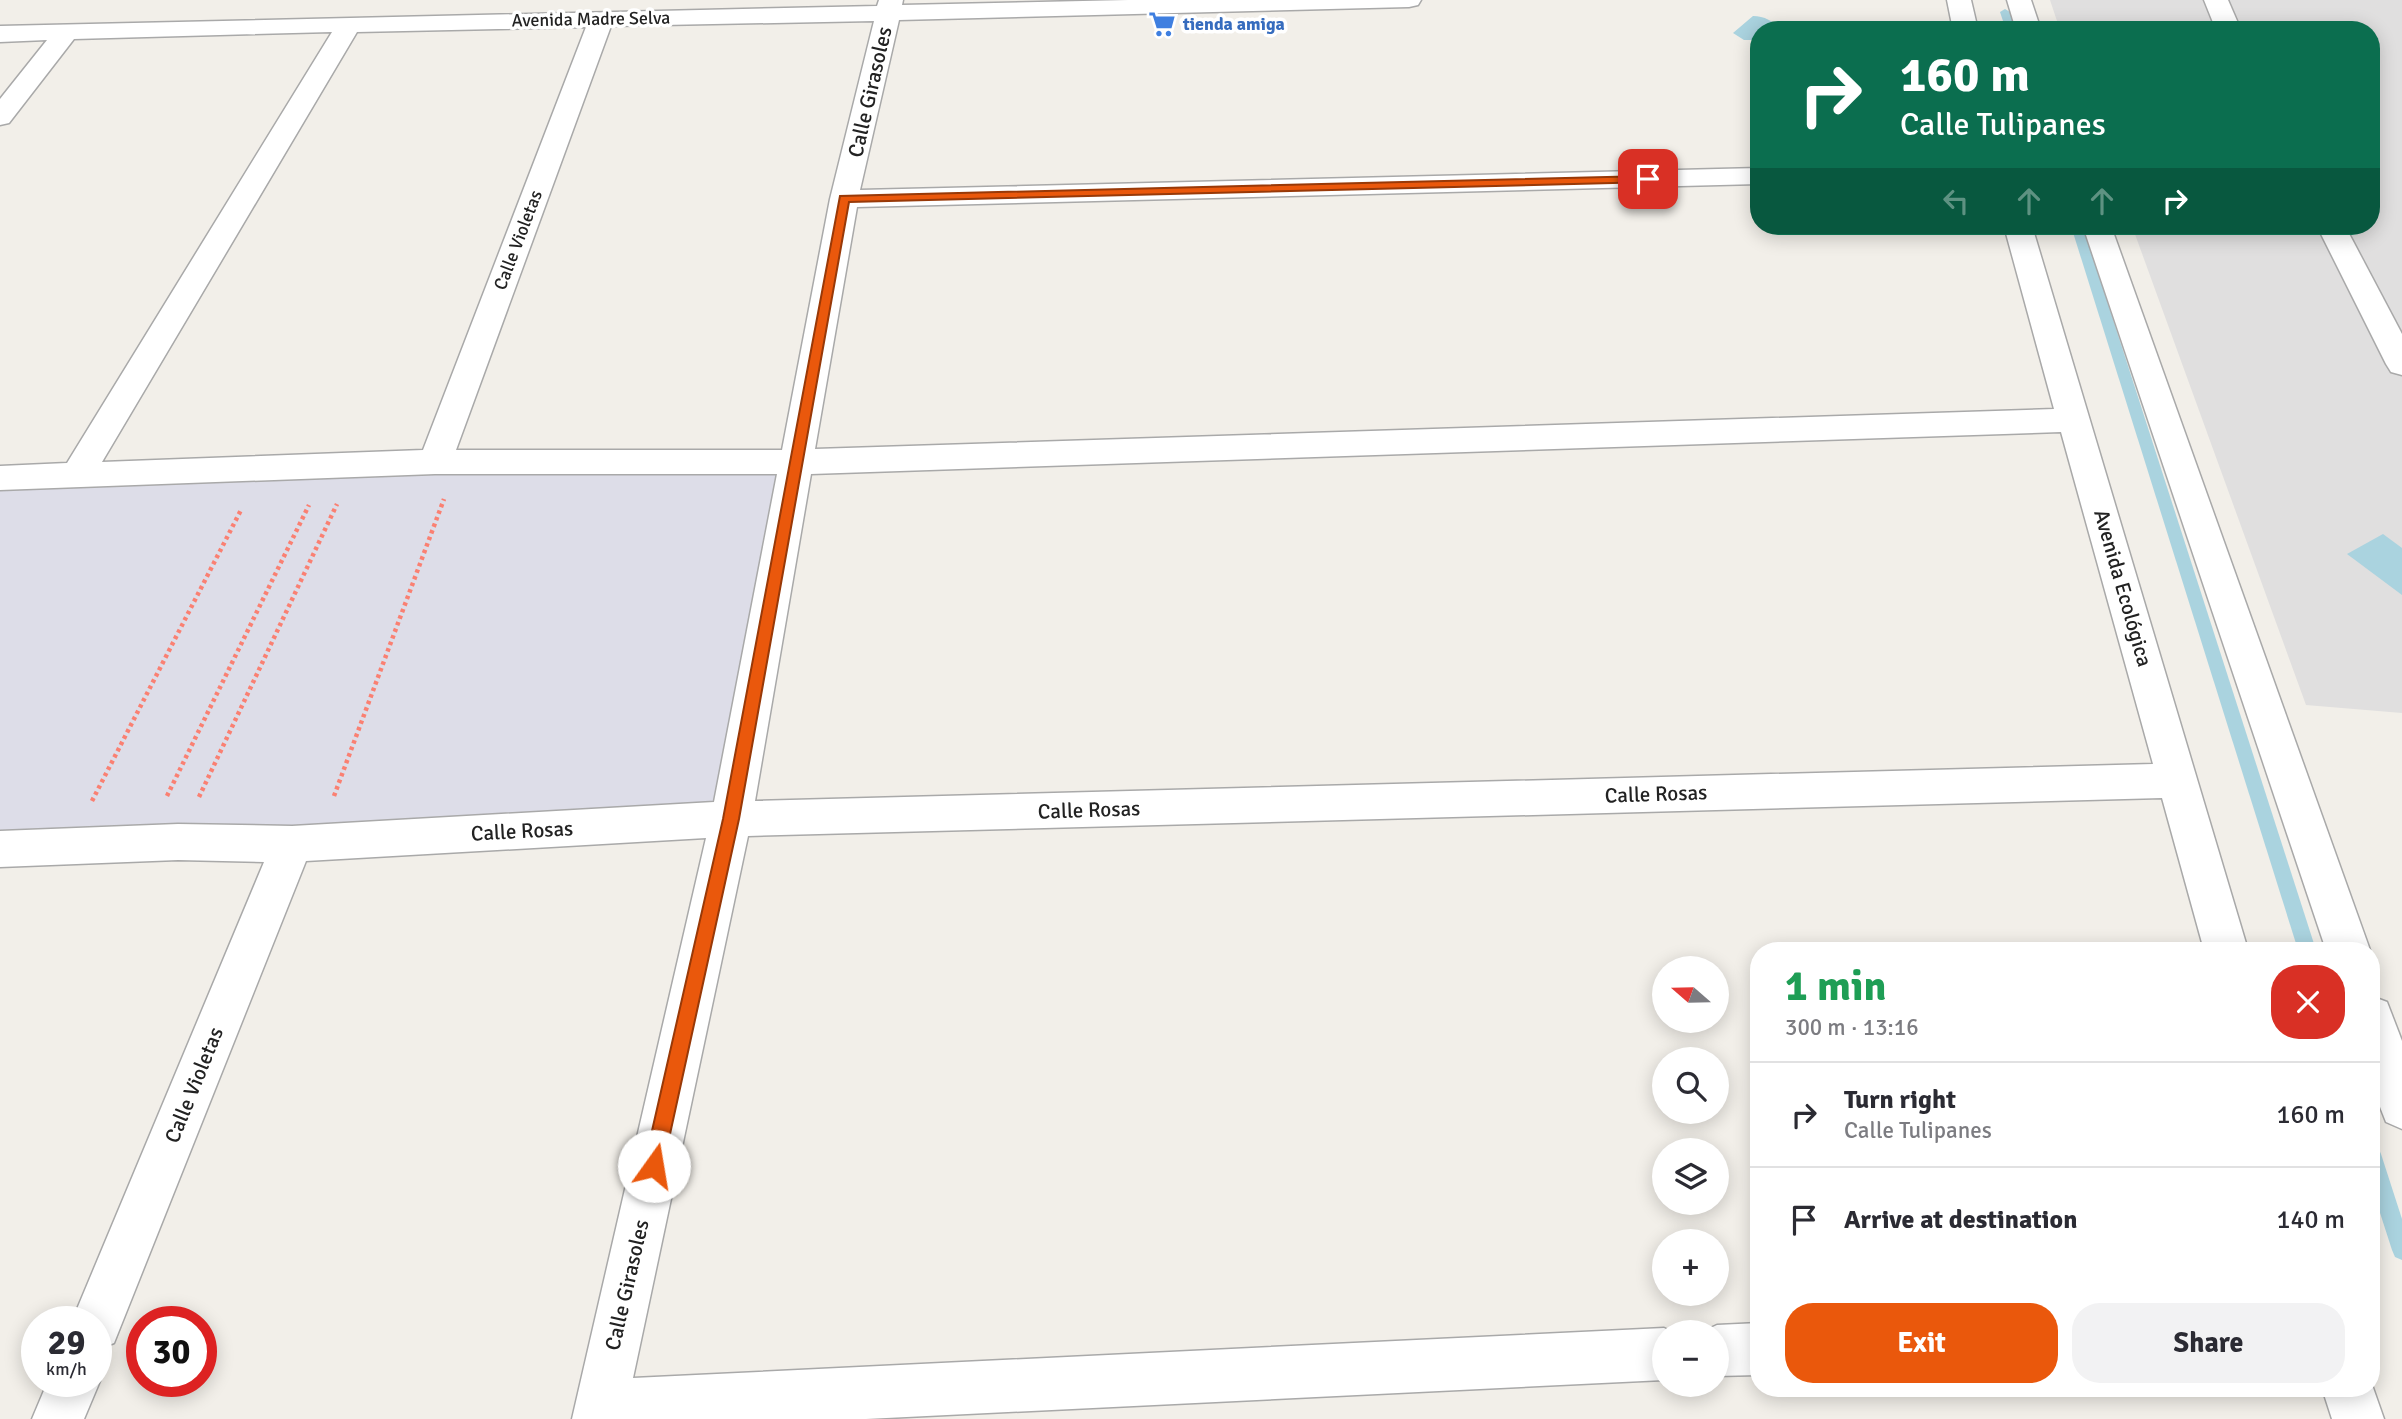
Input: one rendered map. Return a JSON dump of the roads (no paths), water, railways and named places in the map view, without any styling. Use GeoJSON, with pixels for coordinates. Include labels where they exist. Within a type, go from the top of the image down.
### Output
{"type":"FeatureCollection","features":[{"type":"Feature","properties":{"kind":"street","name":"Avenida Madre Selva"},"geometry":{"type":"LineString","coordinates":[[0,34],[66,32],[153,18],[348,26],[890,6],[1409,0]]}},
{"type":"Feature","properties":{"kind":"street"},"geometry":{"type":"LineString","coordinates":[[1959,0],[1964,21]]}},
{"type":"Feature","properties":{"kind":"street"},"geometry":{"type":"LineString","coordinates":[[2019,0],[2026,21]]}},
{"type":"Feature","properties":{"kind":"street"},"geometry":{"type":"LineString","coordinates":[[2217,0],[2225,21]]}},
{"type":"Feature","properties":{"kind":"street","name":"Calle Girasoles"},"geometry":{"type":"LineString","coordinates":[[599,1412],[731,819],[844,199],[890,6]]}},
{"type":"Feature","properties":{"kind":"street","name":"Calle Violetas"},"geometry":{"type":"LineString","coordinates":[[446,463],[602,18]]}},
{"type":"Feature","properties":{"kind":"street"},"geometry":{"type":"LineString","coordinates":[[76,476],[348,26]]}},
{"type":"Feature","properties":{"kind":"street"},"geometry":{"type":"LineString","coordinates":[[0,117],[66,32]]}},
{"type":"Feature","properties":{"kind":"street"},"geometry":{"type":"LineString","coordinates":[[844,199],[1750,176]]}},
{"type":"Feature","properties":{"kind":"street","name":"Avenida Ecológica"},"geometry":{"type":"LineString","coordinates":[[2021,235],[2224,942]]}},
{"type":"Feature","properties":{"kind":"street"},"geometry":{"type":"LineString","coordinates":[[2100,235],[2345,942]]}},
{"type":"Feature","properties":{"kind":"street"},"geometry":{"type":"LineString","coordinates":[[2335,235],[2402,364]]}},
{"type":"Feature","properties":{"kind":"street"},"geometry":{"type":"LineString","coordinates":[[0,478],[446,463],[797,462],[2074,420]]}},
{"type":"Feature","properties":{"kind":"street","name":"Calle Rosas"},"geometry":{"type":"LineString","coordinates":[[0,849],[161,843],[304,843],[731,819],[2178,780]]}},
{"type":"Feature","properties":{"kind":"street","name":"Calle Violetas"},"geometry":{"type":"LineString","coordinates":[[104,1306],[304,843]]}},
{"type":"Feature","properties":{"kind":"street"},"geometry":{"type":"LineString","coordinates":[[2380,1043],[2402,1106]]}},
{"type":"Feature","properties":{"kind":"street"},"geometry":{"type":"LineString","coordinates":[[1729,1351],[1750,1350]]}},
{"type":"Feature","properties":{"kind":"street"},"geometry":{"type":"LineString","coordinates":[[599,1412],[1652,1355]]}},
{"type":"Feature","properties":{"kind":"street"},"geometry":{"type":"LineString","coordinates":[[58,1419],[67,1397]]}},
{"type":"Feature","properties":{"kind":"street"},"geometry":{"type":"LineString","coordinates":[[2351,1397],[2358,1419]]}},
{"type":"Feature","properties":{"kind":"water"},"geometry":{"type":"Polygon","coordinates":[[[1753,16],[1770,21],[1750,21],[1750,40],[1744,40],[1733,33],[1753,16]]]}},
{"type":"Feature","properties":{"kind":"water"},"geometry":{"type":"Polygon","coordinates":[[[2383,534],[2402,548],[2402,595],[2347,554],[2383,534]]]}},
{"type":"Feature","properties":{"kind":"waterway"},"geometry":{"type":"LineString","coordinates":[[2005,12],[2008,21]]}},
{"type":"Feature","properties":{"kind":"waterway"},"geometry":{"type":"LineString","coordinates":[[2080,235],[2304,942]]}},
{"type":"Feature","properties":{"kind":"waterway"},"geometry":{"type":"LineString","coordinates":[[2380,1182],[2402,1250]]}},
{"type":"Feature","properties":{"kind":"place","name":"tienda amiga"},"geometry":{"type":"Point","coordinates":[1162,24]}}]}
